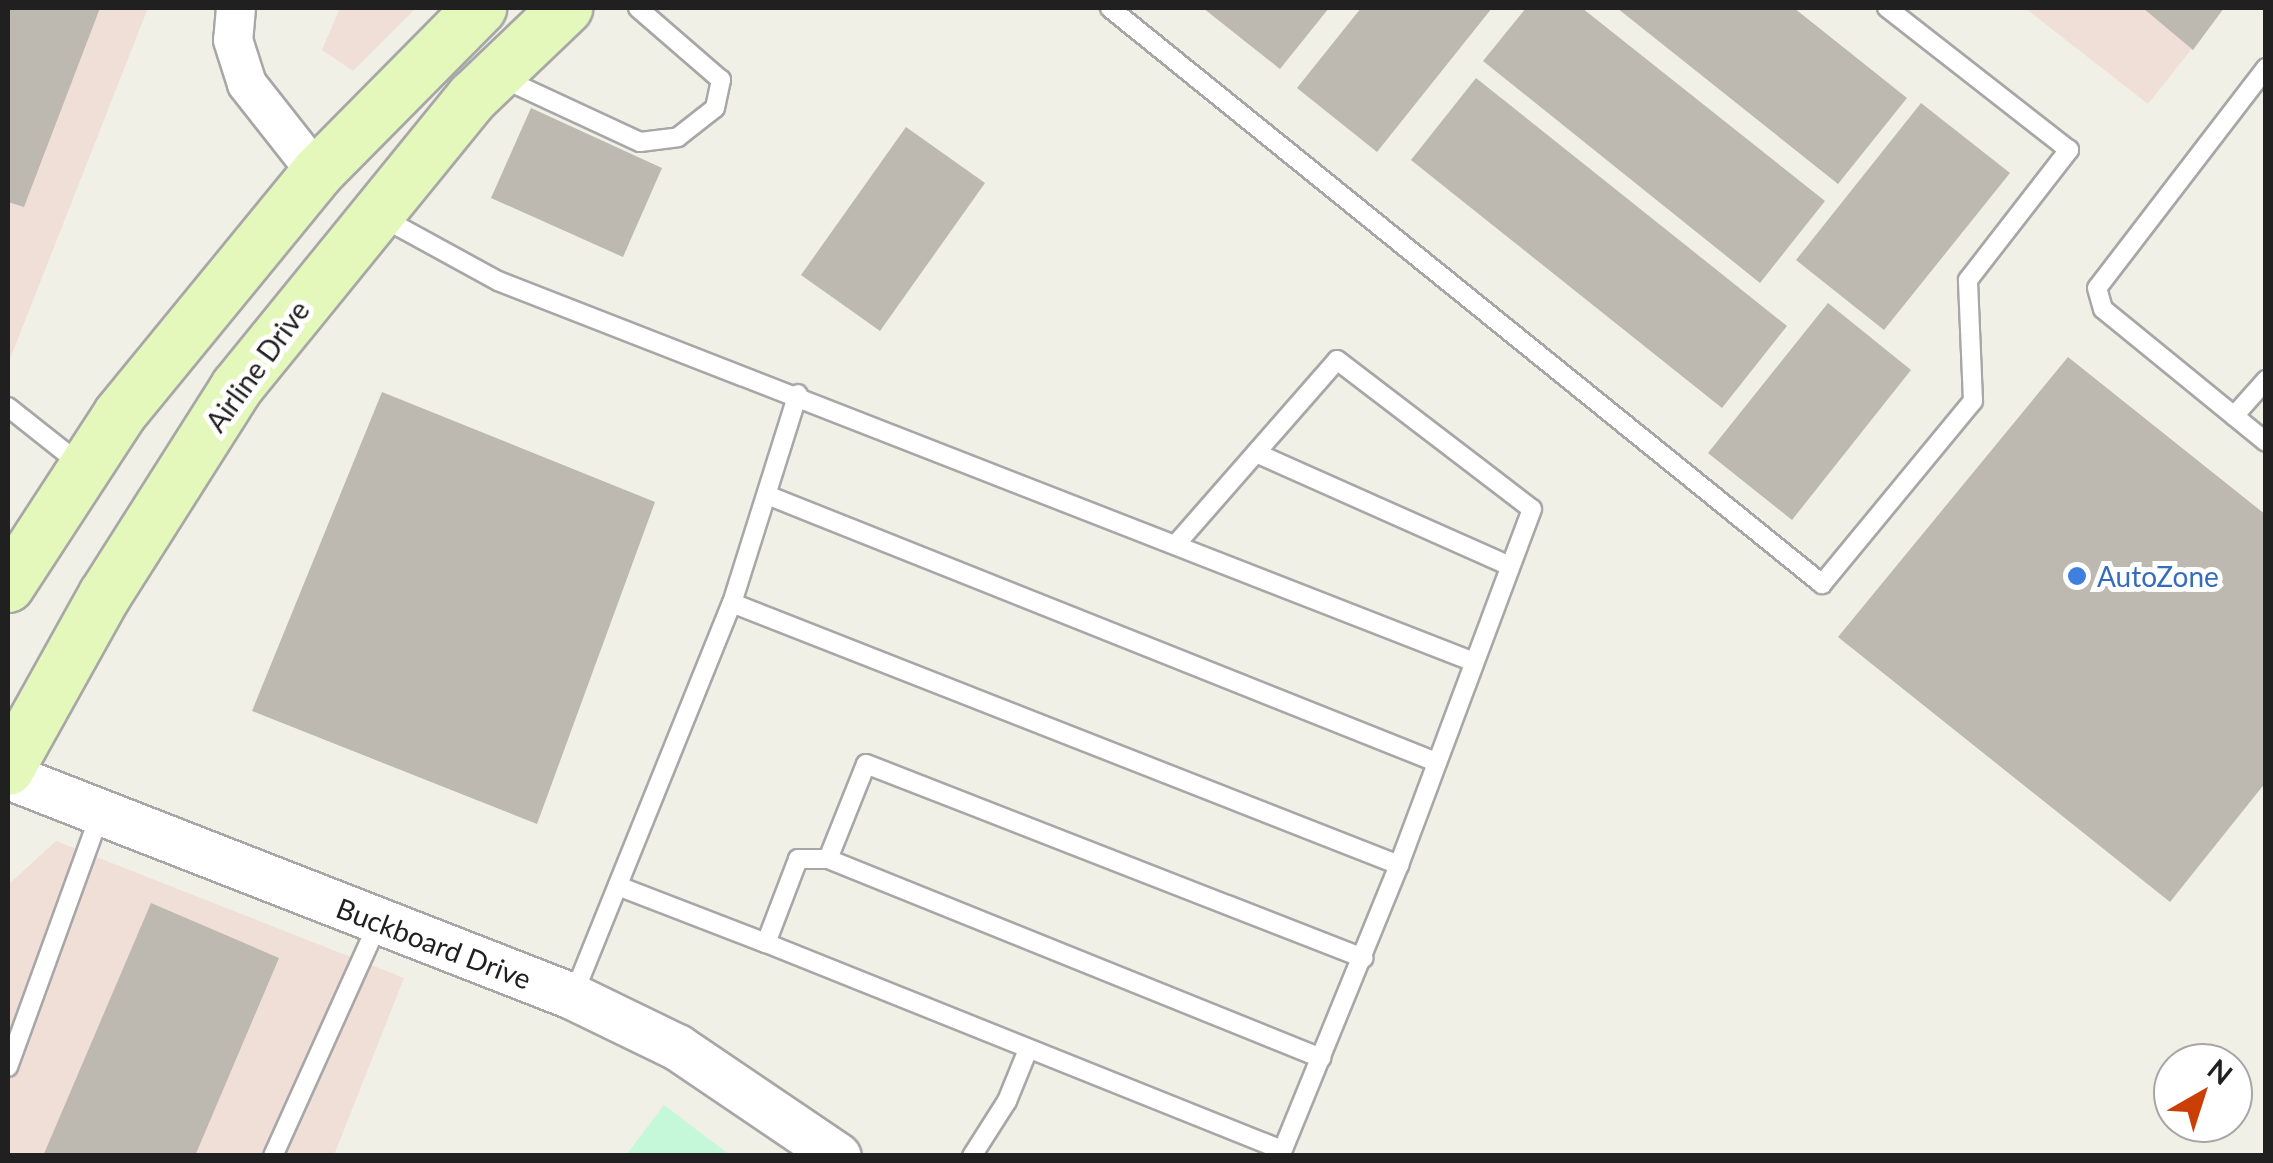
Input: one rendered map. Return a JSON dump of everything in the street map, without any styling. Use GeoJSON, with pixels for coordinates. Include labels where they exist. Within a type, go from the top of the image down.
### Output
{"type":"FeatureCollection","features":[{"type":"Feature","properties":{"kind":"main road"},"geometry":{"type":"LineString","coordinates":[[8,586],[84,467],[317,172],[480,8]]}},
{"type":"Feature","properties":{"kind":"main road","name":"Airline Drive"},"geometry":{"type":"LineString","coordinates":[[8,772],[186,467],[321,278],[496,75],[566,8]]}},
{"type":"Feature","properties":{"kind":"main road"},"geometry":{"type":"LineString","coordinates":[[317,172],[340,193],[321,278]]}},
{"type":"Feature","properties":{"kind":"street"},"geometry":{"type":"LineString","coordinates":[[236,8],[233,40],[247,84],[317,172]]}},
{"type":"Feature","properties":{"kind":"street","name":"Buckboard Drive"},"geometry":{"type":"LineString","coordinates":[[8,772],[101,813],[572,996],[677,1047],[838,1156]]}},
{"type":"Feature","properties":{"kind":"lane"},"geometry":{"type":"LineString","coordinates":[[496,75],[640,142],[678,137],[715,108],[721,80],[638,8]]}},
{"type":"Feature","properties":{"kind":"lane"},"geometry":{"type":"LineString","coordinates":[[1110,8],[1822,584],[1973,402],[1968,280],[2068,150],[1887,8]]}},
{"type":"Feature","properties":{"kind":"lane"},"geometry":{"type":"LineString","coordinates":[[2266,68],[2097,288],[2104,310],[2266,442]]}},
{"type":"Feature","properties":{"kind":"lane"},"geometry":{"type":"LineString","coordinates":[[376,214],[498,281],[798,394],[1474,662]]}},
{"type":"Feature","properties":{"kind":"lane"},"geometry":{"type":"LineString","coordinates":[[618,886],[1281,1153],[1400,865],[1532,509],[1337,360],[1176,543]]}},
{"type":"Feature","properties":{"kind":"lane"},"geometry":{"type":"LineString","coordinates":[[2234,416],[2266,380]]}},
{"type":"Feature","properties":{"kind":"lane"},"geometry":{"type":"LineString","coordinates":[[572,996],[732,603],[798,394]]}},
{"type":"Feature","properties":{"kind":"lane"},"geometry":{"type":"LineString","coordinates":[[8,407],[84,467]]}},
{"type":"Feature","properties":{"kind":"lane"},"geometry":{"type":"LineString","coordinates":[[1256,453],[1510,566]]}},
{"type":"Feature","properties":{"kind":"lane"},"geometry":{"type":"LineString","coordinates":[[767,494],[1436,762]]}},
{"type":"Feature","properties":{"kind":"lane"},"geometry":{"type":"LineString","coordinates":[[732,603],[1400,865]]}},
{"type":"Feature","properties":{"kind":"lane"},"geometry":{"type":"LineString","coordinates":[[828,859],[866,764],[1363,958]]}},
{"type":"Feature","properties":{"kind":"lane"},"geometry":{"type":"LineString","coordinates":[[8,1067],[101,813]]}},
{"type":"Feature","properties":{"kind":"lane"},"geometry":{"type":"LineString","coordinates":[[766,943],[798,859],[828,859],[1322,1058]]}},
{"type":"Feature","properties":{"kind":"lane"},"geometry":{"type":"LineString","coordinates":[[273,1156],[378,923]]}},
{"type":"Feature","properties":{"kind":"lane"},"geometry":{"type":"LineString","coordinates":[[972,1156],[1007,1101],[1027,1052]]}},
{"type":"Feature","properties":{"kind":"shaded area"},"geometry":{"type":"Polygon","coordinates":[[[8,8],[148,8],[8,364],[8,8]]]}},
{"type":"Feature","properties":{"kind":"shaded area"},"geometry":{"type":"Polygon","coordinates":[[[340,8],[416,8],[353,71],[322,50],[340,8]]]}},
{"type":"Feature","properties":{"kind":"shaded area"},"geometry":{"type":"Polygon","coordinates":[[[2025,8],[2224,8],[2148,104],[2025,8]]]}},
{"type":"Feature","properties":{"kind":"shaded area"},"geometry":{"type":"Polygon","coordinates":[[[56,841],[404,978],[334,1155],[8,1156],[8,885],[56,841]]]}},
{"type":"Feature","properties":{"kind":"green space"},"geometry":{"type":"Polygon","coordinates":[[[664,1105],[730,1155],[626,1155],[664,1105]]]}},
{"type":"Feature","properties":{"kind":"building"},"geometry":{"type":"Polygon","coordinates":[[[8,8],[100,8],[24,207],[8,202],[8,8]]]}},
{"type":"Feature","properties":{"kind":"building"},"geometry":{"type":"Polygon","coordinates":[[[1203,8],[1329,8],[1280,69],[1203,8]]]}},
{"type":"Feature","properties":{"kind":"building"},"geometry":{"type":"Polygon","coordinates":[[[1361,8],[1492,8],[1377,152],[1297,88],[1361,8]]]}},
{"type":"Feature","properties":{"kind":"building"},"geometry":{"type":"Polygon","coordinates":[[[1526,8],[1582,8],[1825,201],[1760,283],[1483,61],[1526,8]]]}},
{"type":"Feature","properties":{"kind":"building"},"geometry":{"type":"Polygon","coordinates":[[[1617,8],[1794,8],[1907,98],[1838,184],[1617,8]]]}},
{"type":"Feature","properties":{"kind":"building"},"geometry":{"type":"Polygon","coordinates":[[[2143,8],[2224,8],[2193,50],[2143,8]]]}},
{"type":"Feature","properties":{"kind":"building"},"geometry":{"type":"Polygon","coordinates":[[[1476,78],[1787,326],[1722,408],[1411,160],[1476,78]]]}},
{"type":"Feature","properties":{"kind":"building"},"geometry":{"type":"Polygon","coordinates":[[[1921,103],[2010,173],[1884,330],[1796,260],[1921,103]]]}},
{"type":"Feature","properties":{"kind":"building"},"geometry":{"type":"Polygon","coordinates":[[[531,108],[662,168],[623,257],[491,198],[531,108]]]}},
{"type":"Feature","properties":{"kind":"building"},"geometry":{"type":"Polygon","coordinates":[[[906,127],[985,183],[880,331],[801,275],[906,127]]]}},
{"type":"Feature","properties":{"kind":"building"},"geometry":{"type":"Polygon","coordinates":[[[1828,303],[1911,370],[1792,520],[1708,453],[1828,303]]]}},
{"type":"Feature","properties":{"kind":"building","name":"AutoZone"},"geometry":{"type":"Polygon","coordinates":[[[2068,357],[2266,515],[2266,782],[2170,902],[1838,637],[2068,357]]]}},
{"type":"Feature","properties":{"kind":"building"},"geometry":{"type":"Polygon","coordinates":[[[382,392],[655,502],[537,824],[252,711],[382,392]]]}},
{"type":"Feature","properties":{"kind":"building"},"geometry":{"type":"Polygon","coordinates":[[[151,903],[279,958],[195,1156],[43,1156],[151,903]]]}},
{"type":"Feature","properties":{"kind":"place","name":"AutoZone"},"geometry":{"type":"Point","coordinates":[2077,576]}}]}
